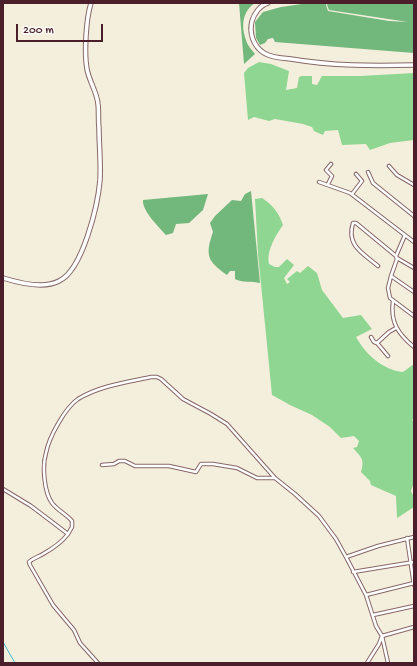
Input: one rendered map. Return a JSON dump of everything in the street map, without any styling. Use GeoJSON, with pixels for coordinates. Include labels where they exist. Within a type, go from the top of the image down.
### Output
{"type":"FeatureCollection","features":[{"type":"Feature","properties":{"kind":"main road"},"geometry":{"type":"LineString","coordinates":[[3,278],[41,285],[55,283],[64,279],[81,254],[95,210],[100,178],[98,103],[89,78],[86,60],[87,28],[91,3]]}},
{"type":"Feature","properties":{"kind":"main road"},"geometry":{"type":"LineString","coordinates":[[268,3],[253,15],[251,30],[256,46],[264,53],[272,56],[301,61],[349,66],[414,65]]}},
{"type":"Feature","properties":{"kind":"street"},"geometry":{"type":"LineString","coordinates":[[328,184],[332,176],[326,172],[326,170],[331,164]]}},
{"type":"Feature","properties":{"kind":"street"},"geometry":{"type":"LineString","coordinates":[[389,166],[397,175],[414,185]]}},
{"type":"Feature","properties":{"kind":"street"},"geometry":{"type":"LineString","coordinates":[[368,172],[373,183],[414,216]]}},
{"type":"Feature","properties":{"kind":"street"},"geometry":{"type":"LineString","coordinates":[[352,194],[362,181],[356,174]]}},
{"type":"Feature","properties":{"kind":"street"},"geometry":{"type":"LineString","coordinates":[[319,182],[352,194],[414,242]]}},
{"type":"Feature","properties":{"kind":"street"},"geometry":{"type":"LineString","coordinates":[[378,266],[353,244],[351,236],[352,223],[356,223],[397,257],[414,268]]}},
{"type":"Feature","properties":{"kind":"street"},"geometry":{"type":"LineString","coordinates":[[405,235],[388,288],[393,301],[414,316]]}},
{"type":"Feature","properties":{"kind":"street"},"geometry":{"type":"LineString","coordinates":[[391,276],[414,292]]}},
{"type":"Feature","properties":{"kind":"street"},"geometry":{"type":"LineString","coordinates":[[393,301],[392,314],[396,328],[414,347]]}},
{"type":"Feature","properties":{"kind":"street"},"geometry":{"type":"LineString","coordinates":[[377,342],[388,332],[396,328]]}},
{"type":"Feature","properties":{"kind":"street"},"geometry":{"type":"LineString","coordinates":[[371,337],[388,356]]}},
{"type":"Feature","properties":{"kind":"street"},"geometry":{"type":"LineString","coordinates":[[98,663],[80,643],[74,630],[53,605],[29,562],[61,542],[72,527],[72,521],[52,504],[48,493],[44,467],[46,452],[60,420],[67,409],[79,398],[104,388],[157,377],[183,399],[227,424],[275,478],[319,516],[336,539],[366,595],[382,636],[388,663]]}},
{"type":"Feature","properties":{"kind":"street"},"geometry":{"type":"LineString","coordinates":[[102,465],[125,461],[135,466],[169,466],[196,472],[201,464],[213,464],[237,468],[257,478],[275,478]]}},
{"type":"Feature","properties":{"kind":"street"},"geometry":{"type":"LineString","coordinates":[[3,489],[31,506],[68,534]]}},
{"type":"Feature","properties":{"kind":"street"},"geometry":{"type":"LineString","coordinates":[[346,557],[378,546],[414,537]]}},
{"type":"Feature","properties":{"kind":"street"},"geometry":{"type":"LineString","coordinates":[[366,595],[414,584],[413,562],[407,538]]}},
{"type":"Feature","properties":{"kind":"street"},"geometry":{"type":"LineString","coordinates":[[353,572],[413,562]]}},
{"type":"Feature","properties":{"kind":"street"},"geometry":{"type":"LineString","coordinates":[[373,615],[414,606]]}},
{"type":"Feature","properties":{"kind":"street"},"geometry":{"type":"LineString","coordinates":[[382,636],[414,627]]}},
{"type":"Feature","properties":{"kind":"street"},"geometry":{"type":"LineString","coordinates":[[367,663],[379,644],[382,636]]}},
{"type":"Feature","properties":{"kind":"green space"},"geometry":{"type":"Polygon","coordinates":[[[239,3],[255,3],[245,15],[243,30],[247,42],[255,54],[244,64],[239,3]]]}},
{"type":"Feature","properties":{"kind":"green space"},"geometry":{"type":"Polygon","coordinates":[[[309,3],[327,3],[326,5],[328,11],[389,21],[408,22],[329,10],[327,5],[328,3],[414,3],[414,53],[275,42],[273,38],[268,39],[265,43],[260,45],[256,38],[255,22],[263,12],[281,7],[309,3]]]}},
{"type":"Feature","properties":{"kind":"green space"},"geometry":{"type":"Polygon","coordinates":[[[259,62],[271,64],[289,71],[286,90],[297,88],[299,77],[302,76],[312,76],[312,84],[317,85],[322,76],[360,76],[414,73],[414,140],[390,143],[370,150],[366,144],[342,145],[338,130],[325,131],[323,135],[314,131],[312,127],[303,124],[275,119],[269,121],[254,117],[248,120],[244,73],[248,68],[259,62]]]}},
{"type":"Feature","properties":{"kind":"green space"},"geometry":{"type":"Polygon","coordinates":[[[251,191],[260,283],[235,279],[235,271],[230,271],[227,275],[215,266],[209,252],[210,240],[213,232],[210,223],[215,216],[232,200],[241,201],[245,194],[251,191]]]}},
{"type":"Feature","properties":{"kind":"green space"},"geometry":{"type":"Polygon","coordinates":[[[208,194],[203,210],[189,223],[176,224],[173,233],[166,235],[152,219],[143,204],[143,200],[208,194]]]}},
{"type":"Feature","properties":{"kind":"green space"},"geometry":{"type":"Polygon","coordinates":[[[262,198],[275,210],[283,225],[272,243],[268,259],[269,264],[275,267],[279,267],[287,259],[294,265],[284,278],[287,284],[290,282],[287,279],[297,271],[300,273],[308,266],[317,273],[322,290],[343,318],[361,315],[372,329],[356,337],[370,355],[382,365],[396,371],[403,372],[414,364],[414,418],[412,420],[414,422],[414,482],[411,491],[414,497],[414,507],[397,518],[396,496],[371,485],[370,481],[361,472],[363,464],[362,458],[353,448],[357,447],[359,441],[354,436],[341,438],[330,427],[312,415],[272,395],[258,254],[255,199],[262,198]]]}},
{"type":"Feature","properties":{"kind":"waterway"},"geometry":{"type":"LineString","coordinates":[[3,642],[15,663]]}}]}
